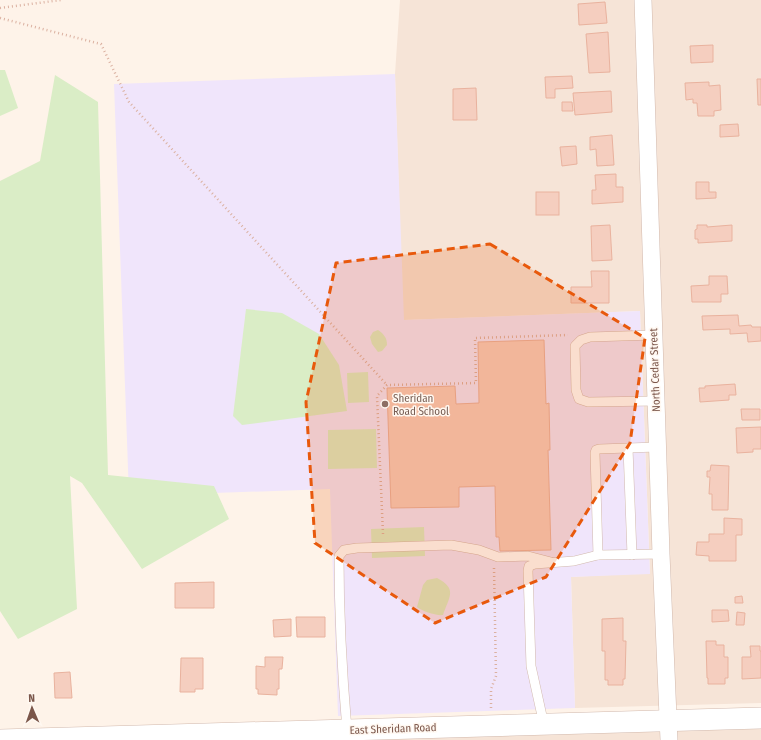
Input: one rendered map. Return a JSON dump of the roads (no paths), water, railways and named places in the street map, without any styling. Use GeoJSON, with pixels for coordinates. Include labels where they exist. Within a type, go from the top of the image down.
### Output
{"type":"FeatureCollection","features":[{"type":"Feature","properties":{"kind":"street","name":"North Cedar Street"},"geometry":{"type":"LineString","coordinates":[[643,0],[657,447],[668,730]]}},
{"type":"Feature","properties":{"kind":"street","name":"East Sheridan Road"},"geometry":{"type":"LineString","coordinates":[[0,740],[288,736],[347,730],[544,725],[668,730],[761,718]]}},
{"type":"Feature","properties":{"kind":"lane"},"geometry":{"type":"LineString","coordinates":[[654,335],[590,337],[581,340],[575,346],[576,390],[579,399],[588,402],[656,401]]}},
{"type":"Feature","properties":{"kind":"lane"},"geometry":{"type":"LineString","coordinates":[[598,555],[596,450],[599,448],[657,447]]}},
{"type":"Feature","properties":{"kind":"lane"},"geometry":{"type":"LineString","coordinates":[[628,448],[632,555]]}},
{"type":"Feature","properties":{"kind":"lane"},"geometry":{"type":"LineString","coordinates":[[347,730],[339,616],[338,556],[344,550],[357,548],[452,545],[479,550],[498,557],[528,556],[551,562]]}},
{"type":"Feature","properties":{"kind":"lane"},"geometry":{"type":"LineString","coordinates":[[544,725],[531,666],[529,566],[551,562],[574,561],[598,555],[661,554]]}},
{"type":"Feature","properties":{"kind":"place","name":"Sheridan Road School"},"geometry":{"type":"Point","coordinates":[385,404]}}]}
